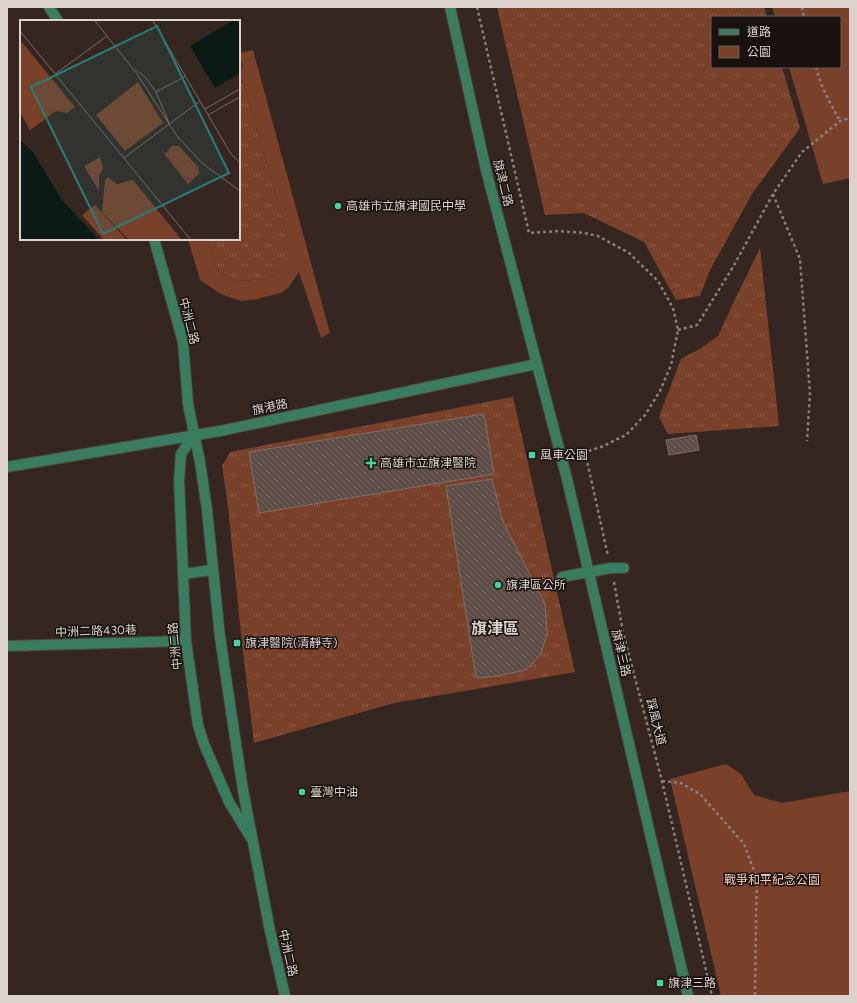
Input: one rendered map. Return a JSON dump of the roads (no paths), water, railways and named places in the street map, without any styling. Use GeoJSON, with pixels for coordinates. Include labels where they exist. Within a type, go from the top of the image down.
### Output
{"type":"FeatureCollection","features":[{"type":"Feature","properties":{"kind":"street"},"geometry":{"type":"LineString","coordinates":[[49,7],[57,20]]}},
{"type":"Feature","properties":{"kind":"street","name":"旗津二路"},"geometry":{"type":"LineString","coordinates":[[450,7],[486,170],[537,364]]}},
{"type":"Feature","properties":{"kind":"street","name":"中洲二路"},"geometry":{"type":"LineString","coordinates":[[154,240],[183,342],[188,404],[200,462],[207,510],[220,637],[243,790],[270,931],[285,996]]}},
{"type":"Feature","properties":{"kind":"street","name":"旗港路"},"geometry":{"type":"LineString","coordinates":[[7,467],[194,435],[537,364]]}},
{"type":"Feature","properties":{"kind":"street","name":"旗津三路"},"geometry":{"type":"LineString","coordinates":[[537,364],[567,479],[688,996]]}},
{"type":"Feature","properties":{"kind":"street","name":"中洲二路"},"geometry":{"type":"LineString","coordinates":[[194,435],[180,454],[179,480],[186,641],[198,725],[204,744],[228,802],[254,844]]}},
{"type":"Feature","properties":{"kind":"street"},"geometry":{"type":"LineString","coordinates":[[562,577],[611,568],[624,568]]}},
{"type":"Feature","properties":{"kind":"street"},"geometry":{"type":"LineString","coordinates":[[183,574],[212,570]]}},
{"type":"Feature","properties":{"kind":"street","name":"中洲二路430巷"},"geometry":{"type":"LineString","coordinates":[[7,646],[186,641]]}},
{"type":"Feature","properties":{"kind":"place","name":"高雄市立旗津國民中學"},"geometry":{"type":"Point","coordinates":[338,206]}},
{"type":"Feature","properties":{"kind":"place","name":"風車公園"},"geometry":{"type":"Point","coordinates":[532,455]}},
{"type":"Feature","properties":{"kind":"place","name":"高雄市立旗津醫院"},"geometry":{"type":"Point","coordinates":[371,463]}},
{"type":"Feature","properties":{"kind":"place","name":"旗津區公所"},"geometry":{"type":"Point","coordinates":[498,585]}},
{"type":"Feature","properties":{"kind":"place","name":"旗津醫院(清靜寺)"},"geometry":{"type":"Point","coordinates":[237,643]}},
{"type":"Feature","properties":{"kind":"place","name":"臺灣中油"},"geometry":{"type":"Point","coordinates":[302,792]}},
{"type":"Feature","properties":{"kind":"place","name":"旗津三路"},"geometry":{"type":"Point","coordinates":[660,983]}},
{"type":"Feature","properties":{"kind":"district","name":"旗津區"},"geometry":{"type":"Point","coordinates":[495,628]}},
{"type":"Feature","properties":{"kind":"park label","name":"戰爭和平紀念公園"},"geometry":{"type":"Point","coordinates":[772,880]}}]}
